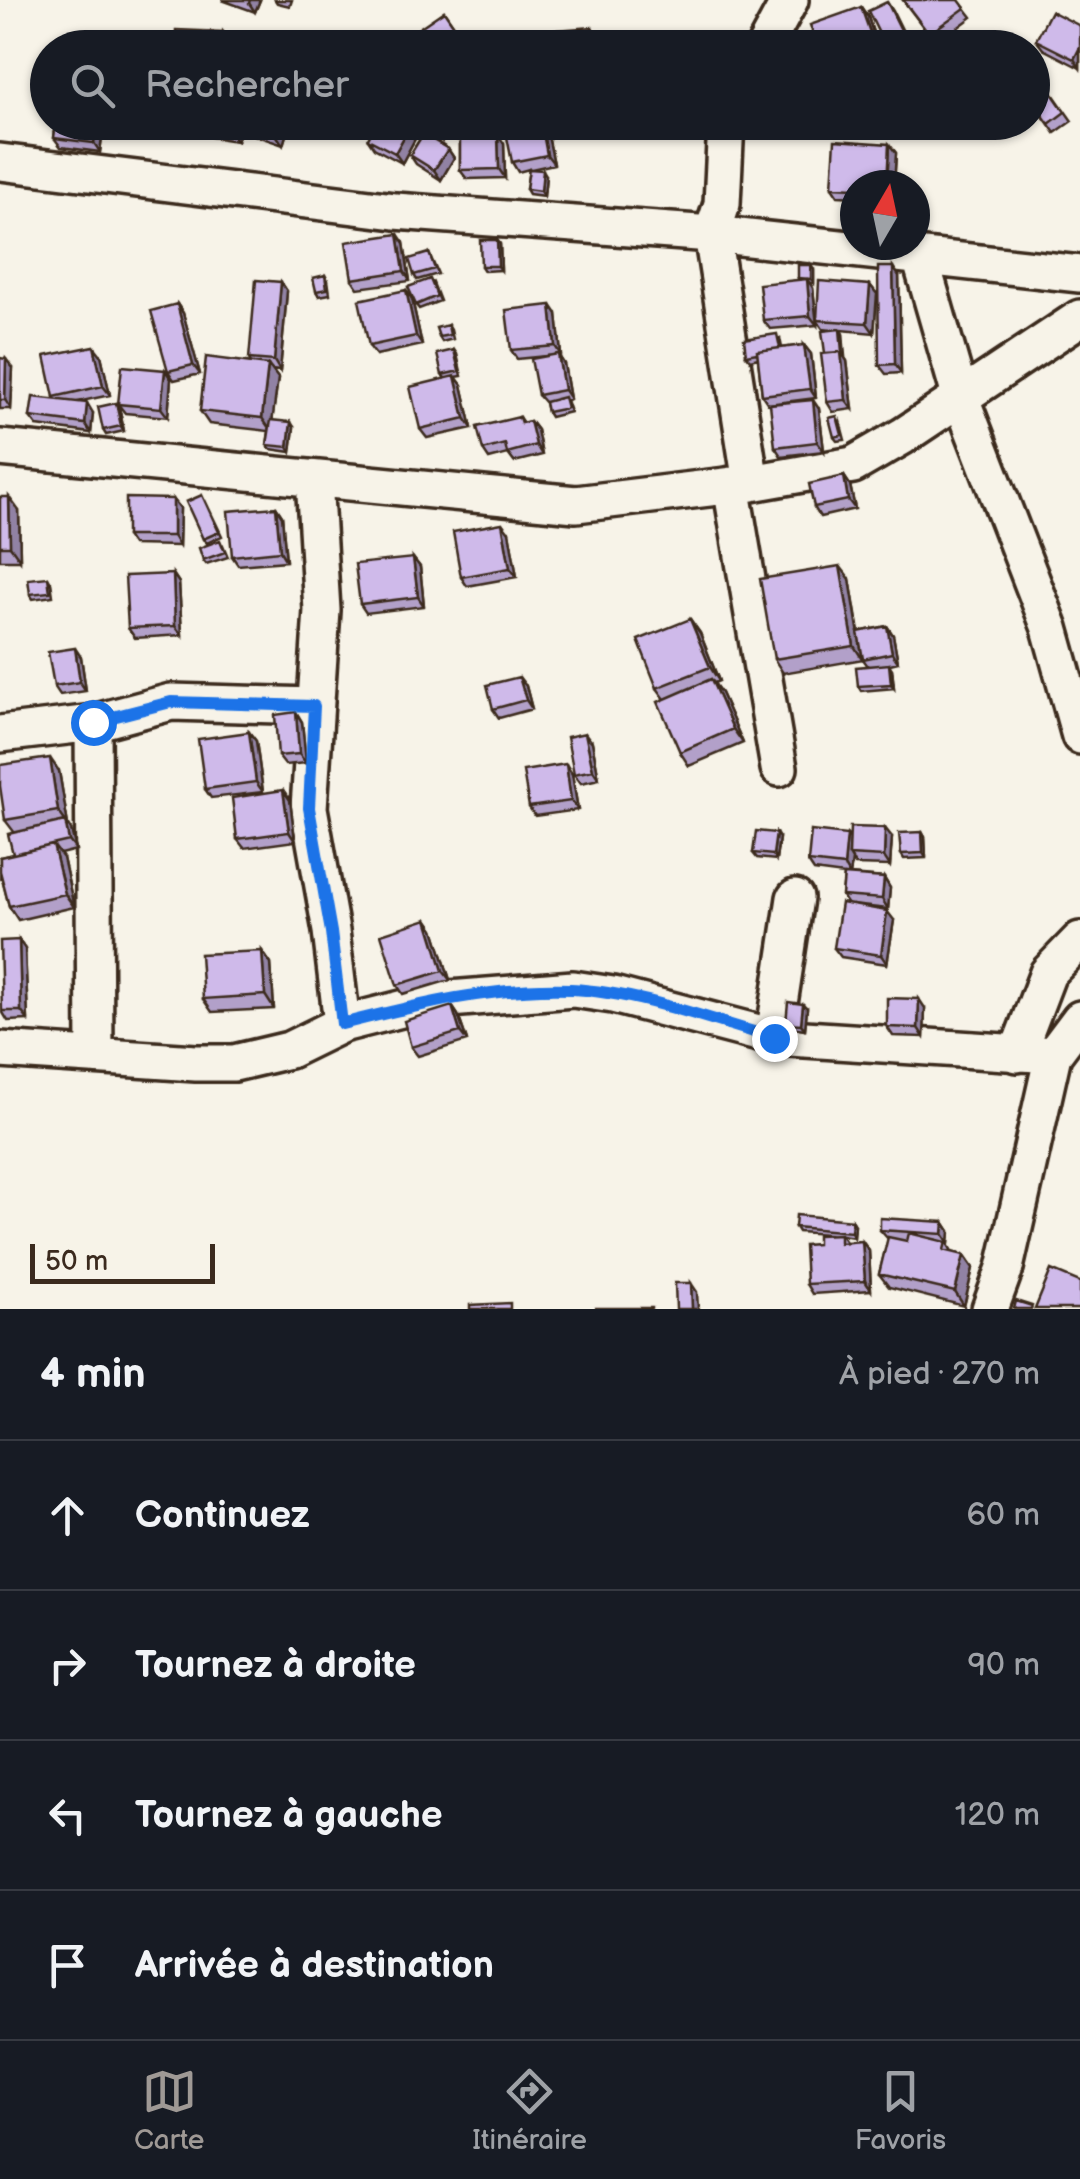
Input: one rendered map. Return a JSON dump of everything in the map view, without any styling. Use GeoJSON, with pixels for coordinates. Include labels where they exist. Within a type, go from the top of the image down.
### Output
{"type":"FeatureCollection","features":[{"type":"Feature","properties":{"kind":"street"},"geometry":{"type":"LineString","coordinates":[[774,30],[790,0]]}},
{"type":"Feature","properties":{"kind":"street"},"geometry":{"type":"LineString","coordinates":[[725,140],[722,204],[712,234],[740,484],[779,768]]}},
{"type":"Feature","properties":{"kind":"street"},"geometry":{"type":"LineString","coordinates":[[0,162],[395,211],[712,234],[840,248]]}},
{"type":"Feature","properties":{"kind":"street"},"geometry":{"type":"LineString","coordinates":[[930,258],[1080,274]]}},
{"type":"Feature","properties":{"kind":"street"},"geometry":{"type":"LineString","coordinates":[[921,260],[960,396],[1050,628],[1080,736]]}},
{"type":"Feature","properties":{"kind":"street"},"geometry":{"type":"LineString","coordinates":[[0,448],[576,504],[740,484],[852,464],[904,436],[1080,318]]}},
{"type":"Feature","properties":{"kind":"street"},"geometry":{"type":"LineString","coordinates":[[314,479],[322,610],[309,808],[331,932],[342,1024]]}},
{"type":"Feature","properties":{"kind":"street"},"geometry":{"type":"LineString","coordinates":[[0,734],[93,722],[171,702],[314,706]]}},
{"type":"Feature","properties":{"kind":"street"},"geometry":{"type":"LineString","coordinates":[[93,722],[95,1055]]}},
{"type":"Feature","properties":{"kind":"street"},"geometry":{"type":"LineString","coordinates":[[774,1038],[795,898]]}},
{"type":"Feature","properties":{"kind":"street"},"geometry":{"type":"LineString","coordinates":[[1017,1054],[1048,973],[1080,940]]}},
{"type":"Feature","properties":{"kind":"street"},"geometry":{"type":"LineString","coordinates":[[0,1050],[234,1063],[289,1050],[342,1024],[436,1000],[572,989],[613,995],[774,1038],[1053,1055]]}},
{"type":"Feature","properties":{"kind":"street"},"geometry":{"type":"LineString","coordinates":[[990,1309],[1005,1268],[1053,1055],[1080,1019]]}},
{"type":"Feature","properties":{"kind":"building"},"geometry":{"type":"Polygon","coordinates":[[[903,0],[959,0],[965,8],[935,30],[926,30],[903,0]]]}},
{"type":"Feature","properties":{"kind":"building"},"geometry":{"type":"Polygon","coordinates":[[[887,2],[901,30],[877,30],[868,11],[887,2]]]}},
{"type":"Feature","properties":{"kind":"building"},"geometry":{"type":"Polygon","coordinates":[[[861,7],[869,30],[812,30],[810,25],[861,7]]]}},
{"type":"Feature","properties":{"kind":"building"},"geometry":{"type":"Polygon","coordinates":[[[444,11],[457,30],[416,30],[444,11]]]}},
{"type":"Feature","properties":{"kind":"building"},"geometry":{"type":"Polygon","coordinates":[[[1051,11],[1080,26],[1080,47],[1074,59],[1050,47],[1050,30],[1041,30],[1051,11]]]}},
{"type":"Feature","properties":{"kind":"building"},"geometry":{"type":"Polygon","coordinates":[[[1050,90],[1065,112],[1050,123],[1050,90]]]}},
{"type":"Feature","properties":{"kind":"building"},"geometry":{"type":"Polygon","coordinates":[[[370,140],[402,140],[395,153],[370,140]]]}},
{"type":"Feature","properties":{"kind":"building"},"geometry":{"type":"Polygon","coordinates":[[[419,140],[433,140],[448,149],[434,170],[410,155],[419,140]]]}},
{"type":"Feature","properties":{"kind":"building"},"geometry":{"type":"Polygon","coordinates":[[[460,140],[498,140],[499,169],[460,170],[460,140]]]}},
{"type":"Feature","properties":{"kind":"building"},"geometry":{"type":"Polygon","coordinates":[[[508,140],[544,140],[547,155],[512,162],[508,140]]]}},
{"type":"Feature","properties":{"kind":"building"},"geometry":{"type":"Polygon","coordinates":[[[835,140],[889,144],[888,170],[840,170],[840,187],[832,187],[835,140]]]}},
{"type":"Feature","properties":{"kind":"building"},"geometry":{"type":"Polygon","coordinates":[[[529,169],[543,170],[541,191],[526,189],[529,169]]]}},
{"type":"Feature","properties":{"kind":"building"},"geometry":{"type":"Polygon","coordinates":[[[398,234],[404,271],[352,279],[346,242],[398,234]]]}},
{"type":"Feature","properties":{"kind":"building"},"geometry":{"type":"Polygon","coordinates":[[[480,240],[497,240],[498,266],[481,266],[480,240]]]}},
{"type":"Feature","properties":{"kind":"building"},"geometry":{"type":"Polygon","coordinates":[[[429,253],[435,269],[414,275],[409,259],[429,253]]]}},
{"type":"Feature","properties":{"kind":"building"},"geometry":{"type":"Polygon","coordinates":[[[798,265],[811,265],[811,279],[798,278],[798,265]]]}},
{"type":"Feature","properties":{"kind":"building"},"geometry":{"type":"Polygon","coordinates":[[[878,267],[893,267],[895,364],[879,365],[878,267]]]}},
{"type":"Feature","properties":{"kind":"building"},"geometry":{"type":"Polygon","coordinates":[[[325,275],[327,289],[316,291],[313,278],[325,275]]]}},
{"type":"Feature","properties":{"kind":"building"},"geometry":{"type":"Polygon","coordinates":[[[430,279],[437,296],[416,305],[408,287],[430,279]]]}},
{"type":"Feature","properties":{"kind":"building"},"geometry":{"type":"Polygon","coordinates":[[[807,279],[810,316],[763,320],[759,284],[807,279]]]}},
{"type":"Feature","properties":{"kind":"building"},"geometry":{"type":"Polygon","coordinates":[[[256,280],[281,282],[274,361],[249,359],[256,280]]]}},
{"type":"Feature","properties":{"kind":"building"},"geometry":{"type":"Polygon","coordinates":[[[819,281],[870,285],[867,323],[817,320],[819,281]]]}},
{"type":"Feature","properties":{"kind":"building"},"geometry":{"type":"Polygon","coordinates":[[[406,290],[416,336],[369,346],[359,300],[406,290]]]}},
{"type":"Feature","properties":{"kind":"building"},"geometry":{"type":"Polygon","coordinates":[[[177,304],[193,365],[168,371],[151,311],[177,304]]]}},
{"type":"Feature","properties":{"kind":"building"},"geometry":{"type":"Polygon","coordinates":[[[551,305],[555,346],[511,350],[506,310],[551,305]]]}},
{"type":"Feature","properties":{"kind":"building"},"geometry":{"type":"Polygon","coordinates":[[[448,325],[450,335],[439,337],[436,328],[448,325]]]}},
{"type":"Feature","properties":{"kind":"building"},"geometry":{"type":"Polygon","coordinates":[[[840,329],[842,352],[825,353],[822,331],[840,329]]]}},
{"type":"Feature","properties":{"kind":"building"},"geometry":{"type":"Polygon","coordinates":[[[777,334],[780,348],[746,355],[744,339],[777,334]]]}},
{"type":"Feature","properties":{"kind":"building"},"geometry":{"type":"Polygon","coordinates":[[[804,345],[810,389],[762,395],[757,351],[804,345]]]}},
{"type":"Feature","properties":{"kind":"building"},"geometry":{"type":"Polygon","coordinates":[[[94,346],[103,386],[54,397],[45,356],[94,346]]]}},
{"type":"Feature","properties":{"kind":"building"},"geometry":{"type":"Polygon","coordinates":[[[454,350],[459,371],[442,375],[437,354],[454,350]]]}},
{"type":"Feature","properties":{"kind":"building"},"geometry":{"type":"Polygon","coordinates":[[[841,352],[846,400],[827,402],[821,354],[841,352]]]}},
{"type":"Feature","properties":{"kind":"building"},"geometry":{"type":"Polygon","coordinates":[[[558,354],[564,390],[538,395],[531,359],[558,354]]]}},
{"type":"Feature","properties":{"kind":"building"},"geometry":{"type":"Polygon","coordinates":[[[206,357],[268,365],[262,418],[200,411],[206,357]]]}},
{"type":"Feature","properties":{"kind":"building"},"geometry":{"type":"Polygon","coordinates":[[[0,358],[6,359],[5,400],[0,400],[0,358]]]}},
{"type":"Feature","properties":{"kind":"building"},"geometry":{"type":"Polygon","coordinates":[[[122,366],[165,370],[161,408],[118,404],[122,366]]]}},
{"type":"Feature","properties":{"kind":"building"},"geometry":{"type":"Polygon","coordinates":[[[455,376],[465,418],[420,429],[410,387],[455,376]]]}},
{"type":"Feature","properties":{"kind":"building"},"geometry":{"type":"Polygon","coordinates":[[[33,397],[87,403],[85,424],[30,417],[33,397]]]}},
{"type":"Feature","properties":{"kind":"building"},"geometry":{"type":"Polygon","coordinates":[[[564,397],[567,408],[547,412],[545,402],[564,397]]]}},
{"type":"Feature","properties":{"kind":"building"},"geometry":{"type":"Polygon","coordinates":[[[813,400],[817,442],[775,447],[770,404],[813,400]]]}},
{"type":"Feature","properties":{"kind":"building"},"geometry":{"type":"Polygon","coordinates":[[[116,403],[121,426],[103,430],[98,407],[116,403]]]}},
{"type":"Feature","properties":{"kind":"building"},"geometry":{"type":"Polygon","coordinates":[[[837,416],[842,435],[834,437],[829,418],[837,416]]]}},
{"type":"Feature","properties":{"kind":"building"},"geometry":{"type":"Polygon","coordinates":[[[519,417],[521,423],[530,421],[536,445],[507,453],[505,444],[483,450],[477,427],[519,417]]]}},
{"type":"Feature","properties":{"kind":"building"},"geometry":{"type":"Polygon","coordinates":[[[271,420],[291,422],[288,447],[267,445],[271,420]]]}},
{"type":"Feature","properties":{"kind":"building"},"geometry":{"type":"Polygon","coordinates":[[[844,476],[848,500],[814,507],[809,484],[844,476]]]}},
{"type":"Feature","properties":{"kind":"building"},"geometry":{"type":"Polygon","coordinates":[[[202,495],[219,532],[203,539],[186,502],[202,495]]]}},
{"type":"Feature","properties":{"kind":"building"},"geometry":{"type":"Polygon","coordinates":[[[0,497],[9,497],[10,546],[0,546],[0,497]]]}},
{"type":"Feature","properties":{"kind":"building"},"geometry":{"type":"Polygon","coordinates":[[[126,498],[173,499],[173,536],[126,536],[126,498]]]}},
{"type":"Feature","properties":{"kind":"building"},"geometry":{"type":"Polygon","coordinates":[[[276,507],[280,551],[232,556],[228,511],[276,507]]]}},
{"type":"Feature","properties":{"kind":"building"},"geometry":{"type":"Polygon","coordinates":[[[502,523],[510,568],[461,577],[453,532],[502,523]]]}},
{"type":"Feature","properties":{"kind":"building"},"geometry":{"type":"Polygon","coordinates":[[[220,540],[225,552],[203,560],[199,548],[220,540]]]}},
{"type":"Feature","properties":{"kind":"building"},"geometry":{"type":"Polygon","coordinates":[[[413,558],[418,597],[360,604],[355,564],[413,558]]]}},
{"type":"Feature","properties":{"kind":"building"},"geometry":{"type":"Polygon","coordinates":[[[840,566],[854,646],[774,659],[760,579],[840,566]]]}},
{"type":"Feature","properties":{"kind":"building"},"geometry":{"type":"Polygon","coordinates":[[[173,574],[175,626],[128,628],[125,576],[173,574]]]}},
{"type":"Feature","properties":{"kind":"building"},"geometry":{"type":"Polygon","coordinates":[[[48,577],[50,592],[30,594],[28,579],[48,577]]]}},
{"type":"Feature","properties":{"kind":"building"},"geometry":{"type":"Polygon","coordinates":[[[690,619],[710,667],[657,688],[638,640],[690,619]]]}},
{"type":"Feature","properties":{"kind":"building"},"geometry":{"type":"Polygon","coordinates":[[[887,626],[892,653],[863,659],[858,632],[887,626]]]}},
{"type":"Feature","properties":{"kind":"building"},"geometry":{"type":"Polygon","coordinates":[[[75,648],[80,682],[54,686],[48,652],[75,648]]]}},
{"type":"Feature","properties":{"kind":"building"},"geometry":{"type":"Polygon","coordinates":[[[889,664],[891,684],[858,686],[856,667],[889,664]]]}},
{"type":"Feature","properties":{"kind":"building"},"geometry":{"type":"Polygon","coordinates":[[[519,677],[526,700],[493,709],[487,685],[519,677]]]}},
{"type":"Feature","properties":{"kind":"building"},"geometry":{"type":"Polygon","coordinates":[[[711,679],[733,729],[680,752],[658,702],[711,679]]]}},
{"type":"Feature","properties":{"kind":"building"},"geometry":{"type":"Polygon","coordinates":[[[296,712],[299,754],[278,756],[275,715],[296,712]]]}},
{"type":"Feature","properties":{"kind":"building"},"geometry":{"type":"Polygon","coordinates":[[[249,732],[256,782],[205,789],[198,739],[249,732]]]}},
{"type":"Feature","properties":{"kind":"building"},"geometry":{"type":"Polygon","coordinates":[[[585,733],[593,770],[574,774],[567,737],[585,733]]]}},
{"type":"Feature","properties":{"kind":"building"},"geometry":{"type":"Polygon","coordinates":[[[50,758],[58,811],[5,820],[0,765],[50,758]]]}},
{"type":"Feature","properties":{"kind":"building"},"geometry":{"type":"Polygon","coordinates":[[[566,764],[571,801],[529,807],[523,771],[566,764]]]}},
{"type":"Feature","properties":{"kind":"building"},"geometry":{"type":"Polygon","coordinates":[[[283,790],[289,832],[237,839],[232,798],[283,790]]]}},
{"type":"Feature","properties":{"kind":"building"},"geometry":{"type":"Polygon","coordinates":[[[65,821],[69,841],[13,854],[8,834],[65,821]]]}},
{"type":"Feature","properties":{"kind":"building"},"geometry":{"type":"Polygon","coordinates":[[[850,827],[885,828],[884,857],[849,855],[850,827]]]}},
{"type":"Feature","properties":{"kind":"building"},"geometry":{"type":"Polygon","coordinates":[[[756,831],[776,833],[773,855],[753,853],[756,831]]]}},
{"type":"Feature","properties":{"kind":"building"},"geometry":{"type":"Polygon","coordinates":[[[811,831],[847,835],[844,866],[808,862],[811,831]]]}},
{"type":"Feature","properties":{"kind":"building"},"geometry":{"type":"Polygon","coordinates":[[[922,832],[923,853],[901,854],[899,833],[922,832]]]}},
{"type":"Feature","properties":{"kind":"building"},"geometry":{"type":"Polygon","coordinates":[[[53,845],[65,894],[9,906],[0,857],[53,845]]]}},
{"type":"Feature","properties":{"kind":"building"},"geometry":{"type":"Polygon","coordinates":[[[844,875],[884,878],[882,899],[842,896],[844,875]]]}},
{"type":"Feature","properties":{"kind":"building"},"geometry":{"type":"Polygon","coordinates":[[[841,903],[887,911],[881,955],[834,948],[841,903]]]}},
{"type":"Feature","properties":{"kind":"building"},"geometry":{"type":"Polygon","coordinates":[[[427,919],[443,971],[397,985],[381,934],[427,919]]]}},
{"type":"Feature","properties":{"kind":"building"},"geometry":{"type":"Polygon","coordinates":[[[19,940],[21,1011],[2,1011],[0,941],[19,940]]]}},
{"type":"Feature","properties":{"kind":"building"},"geometry":{"type":"Polygon","coordinates":[[[262,951],[265,995],[203,999],[200,954],[262,951]]]}},
{"type":"Feature","properties":{"kind":"building"},"geometry":{"type":"Polygon","coordinates":[[[887,998],[919,999],[918,1028],[887,1027],[887,998]]]}},
{"type":"Feature","properties":{"kind":"building"},"geometry":{"type":"Polygon","coordinates":[[[788,1002],[803,1004],[801,1024],[786,1023],[788,1002]]]}},
{"type":"Feature","properties":{"kind":"building"},"geometry":{"type":"Polygon","coordinates":[[[452,1006],[460,1032],[411,1047],[404,1021],[452,1006]]]}},
{"type":"Feature","properties":{"kind":"building"},"geometry":{"type":"Polygon","coordinates":[[[796,1215],[852,1220],[851,1232],[795,1227],[796,1215]]]}},
{"type":"Feature","properties":{"kind":"building"},"geometry":{"type":"Polygon","coordinates":[[[880,1218],[944,1222],[943,1234],[880,1230],[880,1218]]]}},
{"type":"Feature","properties":{"kind":"building"},"geometry":{"type":"Polygon","coordinates":[[[909,1233],[946,1242],[944,1250],[964,1255],[955,1292],[879,1274],[888,1237],[907,1241],[909,1233]]]}},
{"type":"Feature","properties":{"kind":"building"},"geometry":{"type":"Polygon","coordinates":[[[840,1234],[840,1243],[862,1241],[865,1281],[806,1284],[804,1245],[817,1244],[817,1235],[840,1234]]]}},
{"type":"Feature","properties":{"kind":"building"},"geometry":{"type":"Polygon","coordinates":[[[1051,1270],[1080,1282],[1080,1309],[1035,1309],[1051,1270]]]}},
{"type":"Feature","properties":{"kind":"building"},"geometry":{"type":"Polygon","coordinates":[[[675,1283],[691,1283],[692,1309],[676,1309],[675,1283]]]}},
{"type":"Feature","properties":{"kind":"building"},"geometry":{"type":"Polygon","coordinates":[[[1016,1301],[1032,1306],[1031,1309],[1014,1309],[1016,1301]]]}},
{"type":"Feature","properties":{"kind":"building"},"geometry":{"type":"Polygon","coordinates":[[[510,1303],[510,1309],[470,1309],[470,1305],[510,1303]]]}},
{"type":"Feature","properties":{"kind":"route"},"geometry":{"type":"LineString","coordinates":[[93,722],[171,702],[314,706],[309,808],[331,932],[342,1024],[436,1000],[572,989],[613,995],[774,1038]]}}]}
